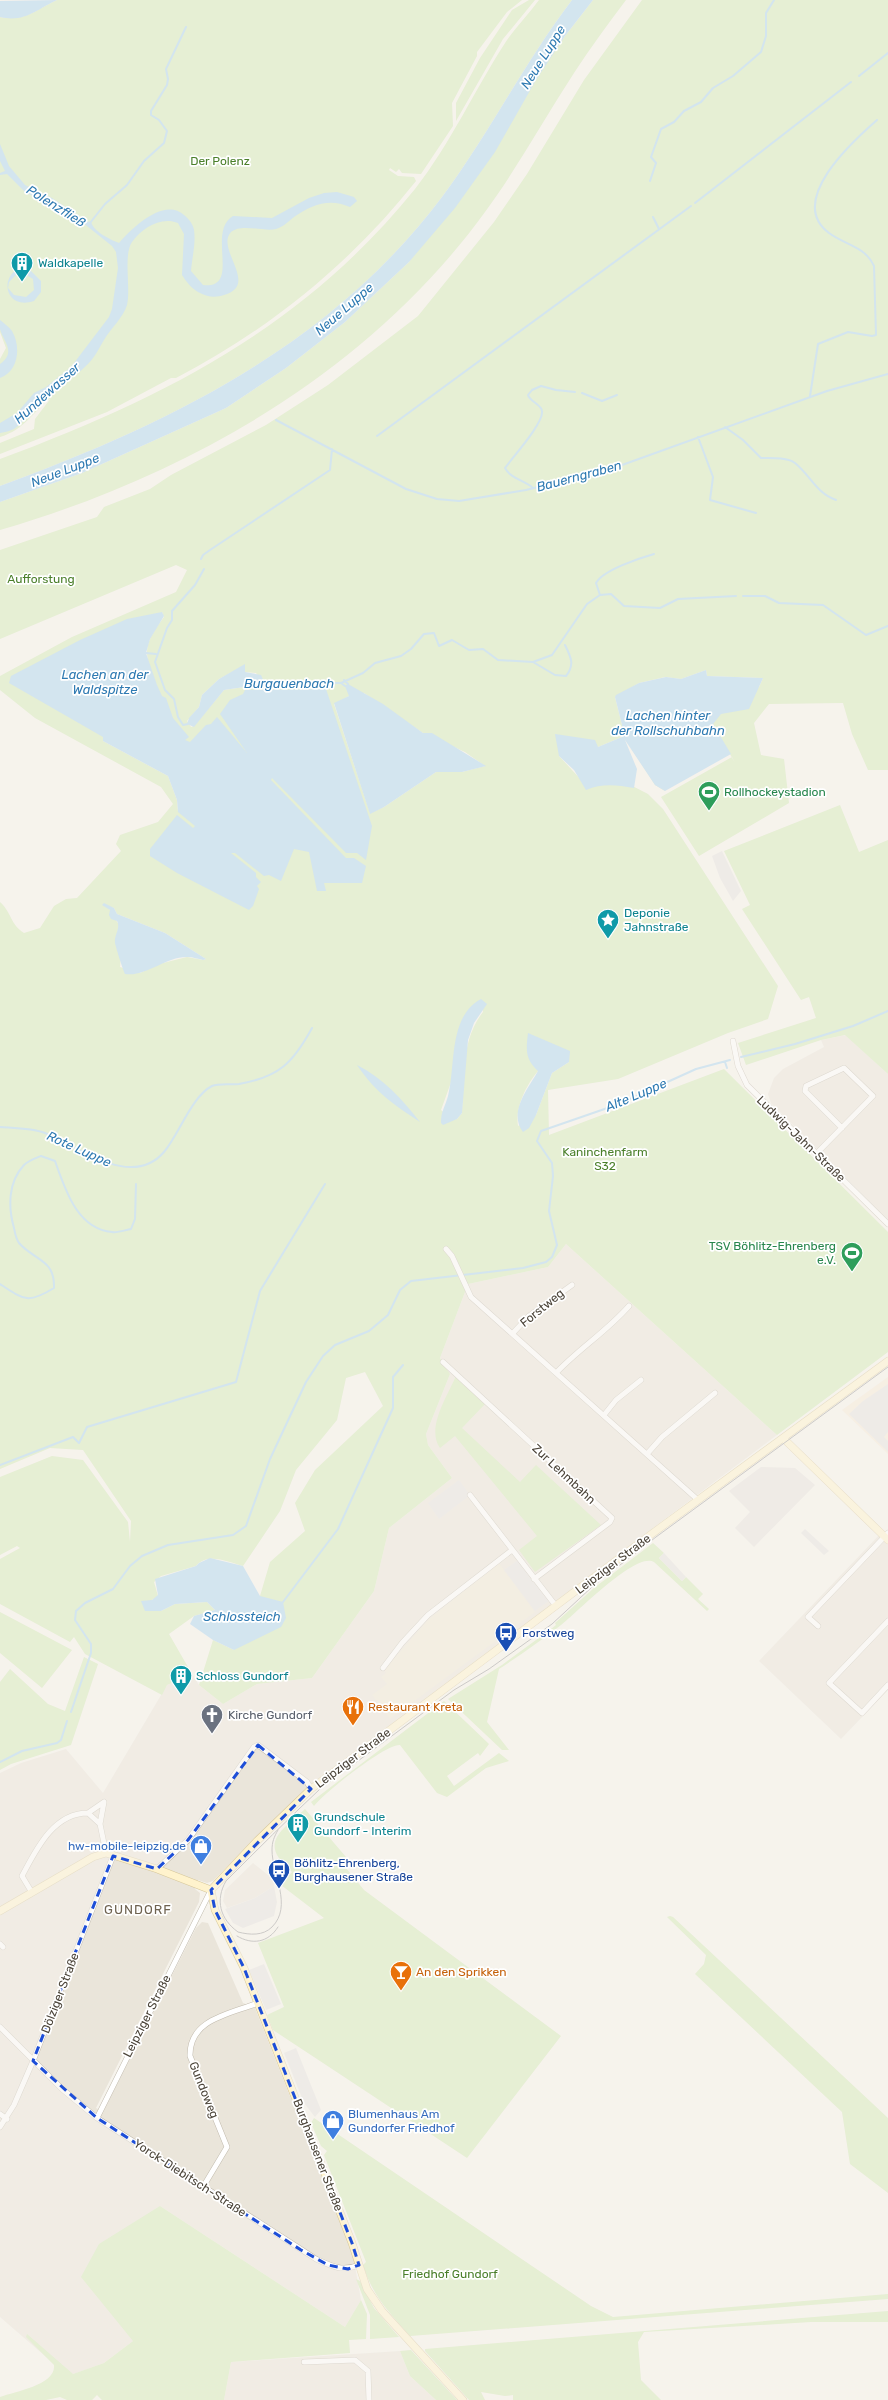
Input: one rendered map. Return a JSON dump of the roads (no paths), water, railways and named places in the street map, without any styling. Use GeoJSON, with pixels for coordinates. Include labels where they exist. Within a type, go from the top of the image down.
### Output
{"type":"FeatureCollection","features":[{"type":"Feature","properties":{"kind":"street","name":"Ludwig-Jahn-Straße"},"geometry":{"type":"LineString","coordinates":[[733,1041],[738,1066],[747,1085],[888,1224]]}},
{"type":"Feature","properties":{"kind":"street"},"geometry":{"type":"LineString","coordinates":[[817,1153],[842,1128],[873,1096],[844,1068],[806,1086],[805,1091],[842,1128]]}},
{"type":"Feature","properties":{"kind":"street","name":"Forstweg"},"geometry":{"type":"LineString","coordinates":[[446,1249],[452,1256],[471,1296],[698,1500]]}},
{"type":"Feature","properties":{"kind":"street","name":"Forstweg"},"geometry":{"type":"LineString","coordinates":[[513,1333],[529,1316],[572,1285]]}},
{"type":"Feature","properties":{"kind":"street"},"geometry":{"type":"LineString","coordinates":[[557,1372],[573,1355],[610,1328],[630,1306]]}},
{"type":"Feature","properties":{"kind":"street","name":"Leipziger Straße"},"geometry":{"type":"LineString","coordinates":[[97,2118],[211,1890],[257,1841],[311,1789],[698,1500],[888,1361]]}},
{"type":"Feature","properties":{"kind":"street","name":"Zur Lehmbahn"},"geometry":{"type":"LineString","coordinates":[[443,1362],[612,1518],[610,1522],[534,1579]]}},
{"type":"Feature","properties":{"kind":"street"},"geometry":{"type":"LineString","coordinates":[[604,1414],[616,1400],[641,1380]]}},
{"type":"Feature","properties":{"kind":"street"},"geometry":{"type":"LineString","coordinates":[[647,1454],[662,1436],[715,1392]]}},
{"type":"Feature","properties":{"kind":"street"},"geometry":{"type":"LineString","coordinates":[[783,1438],[887,1537],[808,1617],[818,1626]]}},
{"type":"Feature","properties":{"kind":"street"},"geometry":{"type":"LineString","coordinates":[[470,1495],[556,1606]]}},
{"type":"Feature","properties":{"kind":"street"},"geometry":{"type":"LineString","coordinates":[[383,1668],[402,1643],[428,1615],[512,1550]]}},
{"type":"Feature","properties":{"kind":"street"},"geometry":{"type":"LineString","coordinates":[[888,1621],[829,1683],[862,1713],[888,1686]]}},
{"type":"Feature","properties":{"kind":"street"},"geometry":{"type":"LineString","coordinates":[[157,1869],[188,1840],[254,1747],[258,1745],[307,1782],[311,1789]]}},
{"type":"Feature","properties":{"kind":"street"},"geometry":{"type":"LineString","coordinates":[[31,1891],[22,1876],[45,1837],[57,1824],[68,1818],[88,1813],[104,1802],[100,1824],[109,1854]]}},
{"type":"Feature","properties":{"kind":"street"},"geometry":{"type":"LineString","coordinates":[[88,1813],[100,1824]]}},
{"type":"Feature","properties":{"kind":"street"},"geometry":{"type":"LineString","coordinates":[[0,1911],[31,1891],[93,1857],[109,1854],[157,1869],[211,1890]]}},
{"type":"Feature","properties":{"kind":"street","name":"Dölziger Straße"},"geometry":{"type":"LineString","coordinates":[[0,2126],[7,2119],[34,2061],[109,1854]]}},
{"type":"Feature","properties":{"kind":"street","name":"Burghausener Straße"},"geometry":{"type":"LineString","coordinates":[[211,1890],[215,1910],[244,1968],[373,2298],[407,2339],[462,2399]]}},
{"type":"Feature","properties":{"kind":"street","name":"Gundoweg"},"geometry":{"type":"LineString","coordinates":[[203,2187],[227,2147],[190,2056],[192,2040],[196,2032],[203,2024],[258,2003]]}},
{"type":"Feature","properties":{"kind":"street","name":"Yorck-Diebitsch-Straße"},"geometry":{"type":"LineString","coordinates":[[0,2027],[34,2061],[97,2118],[316,2259],[342,2269],[348,2269],[359,2265]]}},
{"type":"Feature","properties":{"kind":"street"},"geometry":{"type":"LineString","coordinates":[[0,2114],[7,2119]]}},
{"type":"Feature","properties":{"kind":"street"},"geometry":{"type":"LineString","coordinates":[[304,2362],[354,2360],[368,2371],[369,2400]]}},
{"type":"Feature","properties":{"kind":"water"},"geometry":{"type":"Polygon","coordinates":[[[57,0],[24,17],[0,17],[0,1],[57,0]]]}},
{"type":"Feature","properties":{"kind":"water","name":"Neue Luppe"},"geometry":{"type":"Polygon","coordinates":[[[572,0],[593,0],[565,36],[536,80],[495,152],[455,208],[409,262],[345,322],[286,368],[226,408],[82,473],[0,502],[0,486],[125,436],[185,406],[243,374],[298,337],[350,296],[398,249],[442,197],[459,173],[538,48],[572,0]]]}},
{"type":"Feature","properties":{"kind":"water"},"geometry":{"type":"Polygon","coordinates":[[[0,144],[9,166],[25,185],[52,198],[88,222],[91,221],[92,225],[98,232],[119,243],[140,223],[158,212],[176,210],[184,215],[188,218],[194,230],[191,271],[203,285],[214,284],[220,278],[223,269],[222,234],[226,224],[233,216],[272,218],[309,198],[324,193],[337,192],[354,197],[357,201],[350,207],[335,203],[314,206],[301,212],[276,229],[235,229],[231,232],[228,239],[228,248],[238,275],[238,283],[234,290],[224,295],[214,297],[198,292],[182,275],[184,234],[178,223],[165,221],[146,228],[136,237],[129,248],[128,298],[125,310],[94,356],[81,370],[41,401],[17,427],[0,433],[0,423],[17,413],[34,393],[46,387],[71,367],[109,317],[112,309],[118,268],[116,252],[112,246],[77,218],[25,192],[7,174],[0,175],[0,173],[5,171],[0,161],[0,144]]]}},
{"type":"Feature","properties":{"kind":"water"},"geometry":{"type":"Polygon","coordinates":[[[16,270],[31,271],[41,281],[41,292],[34,301],[25,303],[18,302],[12,298],[8,288],[14,295],[26,297],[34,290],[33,279],[25,274],[16,275],[9,282],[8,288],[8,281],[16,270]]]}},
{"type":"Feature","properties":{"kind":"water"},"geometry":{"type":"Polygon","coordinates":[[[0,320],[12,331],[17,344],[17,351],[15,364],[6,375],[0,378],[0,364],[8,355],[8,346],[0,329],[0,320]]]}},
{"type":"Feature","properties":{"kind":"water","name":"Lachen an der Waldspitze"},"geometry":{"type":"Polygon","coordinates":[[[162,612],[164,616],[150,639],[146,653],[157,685],[162,696],[166,698],[173,718],[189,737],[185,740],[190,742],[206,725],[211,724],[217,717],[247,753],[220,714],[230,700],[243,694],[245,690],[326,689],[372,826],[366,860],[357,853],[346,853],[272,778],[271,780],[346,858],[354,858],[366,866],[362,883],[324,883],[326,891],[317,891],[309,852],[294,849],[281,881],[269,875],[264,876],[235,853],[231,853],[256,873],[256,877],[261,882],[257,886],[259,889],[253,906],[249,910],[177,873],[150,856],[150,849],[177,815],[193,828],[195,826],[178,812],[177,800],[168,776],[103,741],[103,737],[9,683],[11,676],[80,640],[127,619],[162,612]]]}},
{"type":"Feature","properties":{"kind":"water"},"geometry":{"type":"Polygon","coordinates":[[[245,664],[245,672],[261,675],[265,684],[224,690],[194,727],[187,724],[189,718],[199,707],[202,695],[219,679],[245,664]]]}},
{"type":"Feature","properties":{"kind":"water","name":"Lachen hinter der Rollschuhbahn"},"geometry":{"type":"Polygon","coordinates":[[[706,670],[707,676],[763,678],[749,709],[721,714],[713,724],[731,754],[665,791],[655,785],[625,740],[637,769],[634,788],[610,785],[598,786],[586,790],[574,770],[559,756],[555,734],[595,740],[598,747],[622,737],[622,725],[615,697],[616,695],[639,683],[666,677],[681,679],[706,670]]]}},
{"type":"Feature","properties":{"kind":"water"},"geometry":{"type":"Polygon","coordinates":[[[348,684],[383,704],[423,733],[432,733],[486,766],[462,772],[436,772],[384,807],[370,814],[334,703],[349,696],[345,686],[348,684]]]}},
{"type":"Feature","properties":{"kind":"water"},"geometry":{"type":"Polygon","coordinates":[[[104,903],[114,908],[117,914],[165,933],[206,959],[203,960],[190,957],[180,958],[149,970],[133,974],[125,974],[115,943],[118,924],[117,921],[111,919],[109,915],[110,910],[102,905],[104,903]]]}},
{"type":"Feature","properties":{"kind":"water"},"geometry":{"type":"Polygon","coordinates":[[[481,999],[487,1004],[474,1023],[468,1040],[462,1113],[457,1119],[443,1125],[441,1123],[442,1115],[448,1096],[458,1029],[463,1017],[470,1007],[481,999]]]}},
{"type":"Feature","properties":{"kind":"water"},"geometry":{"type":"Polygon","coordinates":[[[528,1033],[570,1051],[569,1062],[552,1073],[536,1115],[529,1128],[523,1132],[519,1124],[519,1109],[525,1093],[538,1071],[527,1054],[528,1033]]]}},
{"type":"Feature","properties":{"kind":"water"},"geometry":{"type":"Polygon","coordinates":[[[357,1065],[375,1076],[392,1090],[420,1122],[378,1091],[357,1065]]]}},
{"type":"Feature","properties":{"kind":"water","name":"Schlossteich"},"geometry":{"type":"Polygon","coordinates":[[[210,1558],[243,1566],[260,1596],[283,1602],[286,1618],[281,1627],[234,1650],[213,1640],[190,1624],[194,1616],[215,1610],[207,1602],[175,1604],[161,1611],[145,1611],[141,1601],[152,1600],[158,1595],[155,1579],[196,1566],[210,1558]]]}},
{"type":"Feature","properties":{"kind":"waterway"},"geometry":{"type":"LineString","coordinates":[[650,181],[656,163],[651,157],[661,129],[674,122],[684,111],[701,102],[713,88],[733,76],[761,52],[766,36],[766,13],[774,0]]}},
{"type":"Feature","properties":{"kind":"waterway","name":"Polenzfließ"},"geometry":{"type":"LineString","coordinates":[[90,223],[105,204],[127,185],[144,161],[164,143],[167,131],[159,120],[151,115],[151,111],[167,85],[168,79],[166,69],[186,27]]}},
{"type":"Feature","properties":{"kind":"waterway"},"geometry":{"type":"LineString","coordinates":[[859,76],[888,53]]}},
{"type":"Feature","properties":{"kind":"waterway"},"geometry":{"type":"LineString","coordinates":[[695,203],[851,82]]}},
{"type":"Feature","properties":{"kind":"waterway"},"geometry":{"type":"LineString","coordinates":[[810,396],[818,344],[848,332],[872,336],[876,335],[874,266],[870,259],[860,250],[829,233],[818,220],[815,205],[819,189],[828,172],[853,142],[877,120]]}},
{"type":"Feature","properties":{"kind":"waterway"},"geometry":{"type":"LineString","coordinates":[[377,436],[691,206]]}},
{"type":"Feature","properties":{"kind":"waterway"},"geometry":{"type":"LineString","coordinates":[[653,217],[659,229]]}},
{"type":"Feature","properties":{"kind":"waterway","name":"Bauerngraben"},"geometry":{"type":"LineString","coordinates":[[276,420],[406,489],[437,499],[459,501],[526,490],[611,469],[827,391],[888,374]]}},
{"type":"Feature","properties":{"kind":"waterway"},"geometry":{"type":"LineString","coordinates":[[533,488],[511,475],[505,468],[533,432],[541,416],[541,409],[528,395],[532,390],[541,386],[556,390],[575,392]]}},
{"type":"Feature","properties":{"kind":"waterway"},"geometry":{"type":"LineString","coordinates":[[582,393],[602,401],[617,395]]}},
{"type":"Feature","properties":{"kind":"waterway"},"geometry":{"type":"LineString","coordinates":[[725,427],[743,440],[761,458],[774,458],[792,461],[823,493],[836,500]]}},
{"type":"Feature","properties":{"kind":"waterway"},"geometry":{"type":"LineString","coordinates":[[698,437],[713,477],[710,500],[756,513]]}},
{"type":"Feature","properties":{"kind":"waterway","name":"Burgauenbach"},"geometry":{"type":"LineString","coordinates":[[201,559],[203,555],[210,550],[330,470],[332,449]]}},
{"type":"Feature","properties":{"kind":"waterway"},"geometry":{"type":"LineString","coordinates":[[600,595],[596,583],[600,578],[622,565],[654,554]]}},
{"type":"Feature","properties":{"kind":"waterway","name":"Burgauenbach"},"geometry":{"type":"LineString","coordinates":[[188,724],[183,725],[178,717],[174,699],[165,690],[155,662],[167,628],[172,620],[172,611],[195,585],[204,569]]}},
{"type":"Feature","properties":{"kind":"waterway","name":"Burgauenbach"},"geometry":{"type":"LineString","coordinates":[[262,683],[341,683],[363,673],[375,663],[401,656],[411,649],[424,634],[434,633],[439,646],[452,640],[469,650],[483,649],[498,660],[533,662],[552,655],[587,604],[600,595],[611,594],[624,606],[660,608],[678,599],[736,596]]}},
{"type":"Feature","properties":{"kind":"waterway","name":"Burgauenbach"},"geometry":{"type":"LineString","coordinates":[[743,596],[765,596],[779,603],[823,605],[866,635],[888,626]]}},
{"type":"Feature","properties":{"kind":"waterway"},"geometry":{"type":"LineString","coordinates":[[533,662],[555,675],[566,676],[569,672],[571,661],[565,645]]}},
{"type":"Feature","properties":{"kind":"waterway"},"geometry":{"type":"LineString","coordinates":[[146,653],[156,654]]}},
{"type":"Feature","properties":{"kind":"waterway","name":"Burgauenbach"},"geometry":{"type":"LineString","coordinates":[[344,680],[348,684]]}},
{"type":"Feature","properties":{"kind":"waterway","name":"Burgauenbach"},"geometry":{"type":"LineString","coordinates":[[341,683],[345,686]]}},
{"type":"Feature","properties":{"kind":"waterway","name":"Alte Luppe"},"geometry":{"type":"LineString","coordinates":[[741,1057],[795,1044],[853,1026],[888,1011]]}},
{"type":"Feature","properties":{"kind":"waterway","name":"Rote Luppe"},"geometry":{"type":"LineString","coordinates":[[0,1127],[23,1128],[40,1131],[105,1162],[121,1166],[136,1167],[151,1163],[164,1152],[198,1098],[205,1091],[215,1085],[239,1084],[253,1081],[275,1072],[298,1051],[312,1028]]}},
{"type":"Feature","properties":{"kind":"waterway"},"geometry":{"type":"LineString","coordinates":[[71,1712],[91,1653],[91,1644],[75,1620],[76,1611],[85,1603],[113,1589],[130,1566],[142,1556],[168,1545],[233,1535],[246,1526],[270,1459],[306,1382],[323,1356],[335,1345],[369,1331],[388,1315],[400,1290],[411,1281],[523,1268],[546,1262],[552,1257],[557,1245],[549,1211],[553,1176],[552,1163],[537,1141],[541,1131],[619,1104],[696,1069],[730,1060]]}},
{"type":"Feature","properties":{"kind":"waterway","name":"Alte Luppe"},"geometry":{"type":"LineString","coordinates":[[725,1062],[727,1068]]}},
{"type":"Feature","properties":{"kind":"waterway"},"geometry":{"type":"LineString","coordinates":[[0,1284],[15,1294],[26,1298],[38,1296],[54,1288],[53,1278],[48,1266],[19,1243],[12,1220],[10,1203],[12,1187],[24,1165],[41,1156],[55,1161],[68,1195],[81,1216],[90,1224],[100,1229],[112,1232],[131,1229],[135,1219],[136,1184]]}},
{"type":"Feature","properties":{"kind":"waterway"},"geometry":{"type":"LineString","coordinates":[[0,1465],[73,1437],[79,1443],[87,1427],[236,1382],[260,1291],[325,1184]]}},
{"type":"Feature","properties":{"kind":"waterway"},"geometry":{"type":"LineString","coordinates":[[283,1602],[338,1529],[393,1408],[393,1377],[403,1365]]}},
{"type":"Feature","properties":{"kind":"waterway"},"geometry":{"type":"LineString","coordinates":[[0,1762],[22,1751],[57,1743],[61,1740],[67,1721]]}},
{"type":"Feature","properties":{"kind":"tram line"},"geometry":{"type":"LineString","coordinates":[[278,1830],[272,1844],[273,1859],[281,1900],[281,1909],[278,1919],[272,1927],[265,1932],[252,1934],[238,1932],[227,1921],[221,1909],[221,1895],[226,1881],[284,1823],[320,1789],[454,1690],[489,1669],[552,1624],[593,1586],[656,1537],[888,1367]]}},
{"type":"Feature","properties":{"kind":"tram line"},"geometry":{"type":"LineString","coordinates":[[237,1936],[248,1941],[259,1941],[265,1939],[278,1927]]}},
{"type":"Feature","properties":{"kind":"place","name":"Waldkapelle"},"geometry":{"type":"Point","coordinates":[22,282]}},
{"type":"Feature","properties":{"kind":"place","name":"Rollhockeystadion"},"geometry":{"type":"Point","coordinates":[709,812]}},
{"type":"Feature","properties":{"kind":"place","name":"Deponie Jahnstraße"},"geometry":{"type":"Point","coordinates":[608,940]}},
{"type":"Feature","properties":{"kind":"place","name":"TSV Böhlitz-Ehrenberg e.V."},"geometry":{"type":"Point","coordinates":[852,1272]}},
{"type":"Feature","properties":{"kind":"place","name":"Forstweg"},"geometry":{"type":"Point","coordinates":[506,1652]}},
{"type":"Feature","properties":{"kind":"place","name":"Schloss Gundorf"},"geometry":{"type":"Point","coordinates":[181,1696]}},
{"type":"Feature","properties":{"kind":"place","name":"Restaurant Kreta"},"geometry":{"type":"Point","coordinates":[353,1726]}},
{"type":"Feature","properties":{"kind":"place","name":"Kirche Gundorf"},"geometry":{"type":"Point","coordinates":[212,1734]}},
{"type":"Feature","properties":{"kind":"place","name":"Grundschule Gundorf - Interim"},"geometry":{"type":"Point","coordinates":[298,1844]}},
{"type":"Feature","properties":{"kind":"place","name":"hw-mobile-leipzig.de"},"geometry":{"type":"Point","coordinates":[201,1866]}},
{"type":"Feature","properties":{"kind":"place","name":"Böhlitz-Ehrenberg, Burghausener Straße"},"geometry":{"type":"Point","coordinates":[279,1890]}},
{"type":"Feature","properties":{"kind":"place","name":"An den Sprikken"},"geometry":{"type":"Point","coordinates":[401,1992]}},
{"type":"Feature","properties":{"kind":"place","name":"Blumenhaus Am Gundorfer Friedhof"},"geometry":{"type":"Point","coordinates":[333,2140]}},
{"type":"Feature","properties":{"kind":"district","name":"GUNDORF"},"geometry":{"type":"Point","coordinates":[138,1909]}},
{"type":"Feature","properties":{"kind":"park label","name":"Der Polenz"},"geometry":{"type":"Point","coordinates":[220,161]}},
{"type":"Feature","properties":{"kind":"park label","name":"Aufforstung"},"geometry":{"type":"Point","coordinates":[41,579]}},
{"type":"Feature","properties":{"kind":"park label","name":"Kaninchenfarm S32"},"geometry":{"type":"Point","coordinates":[605,1159]}},
{"type":"Feature","properties":{"kind":"park label","name":"Friedhof Gundorf"},"geometry":{"type":"Point","coordinates":[450,2274]}},
{"type":"Feature","properties":{"kind":"water label","name":"Hundewasser"},"geometry":{"type":"Point","coordinates":[47,393]}}]}
